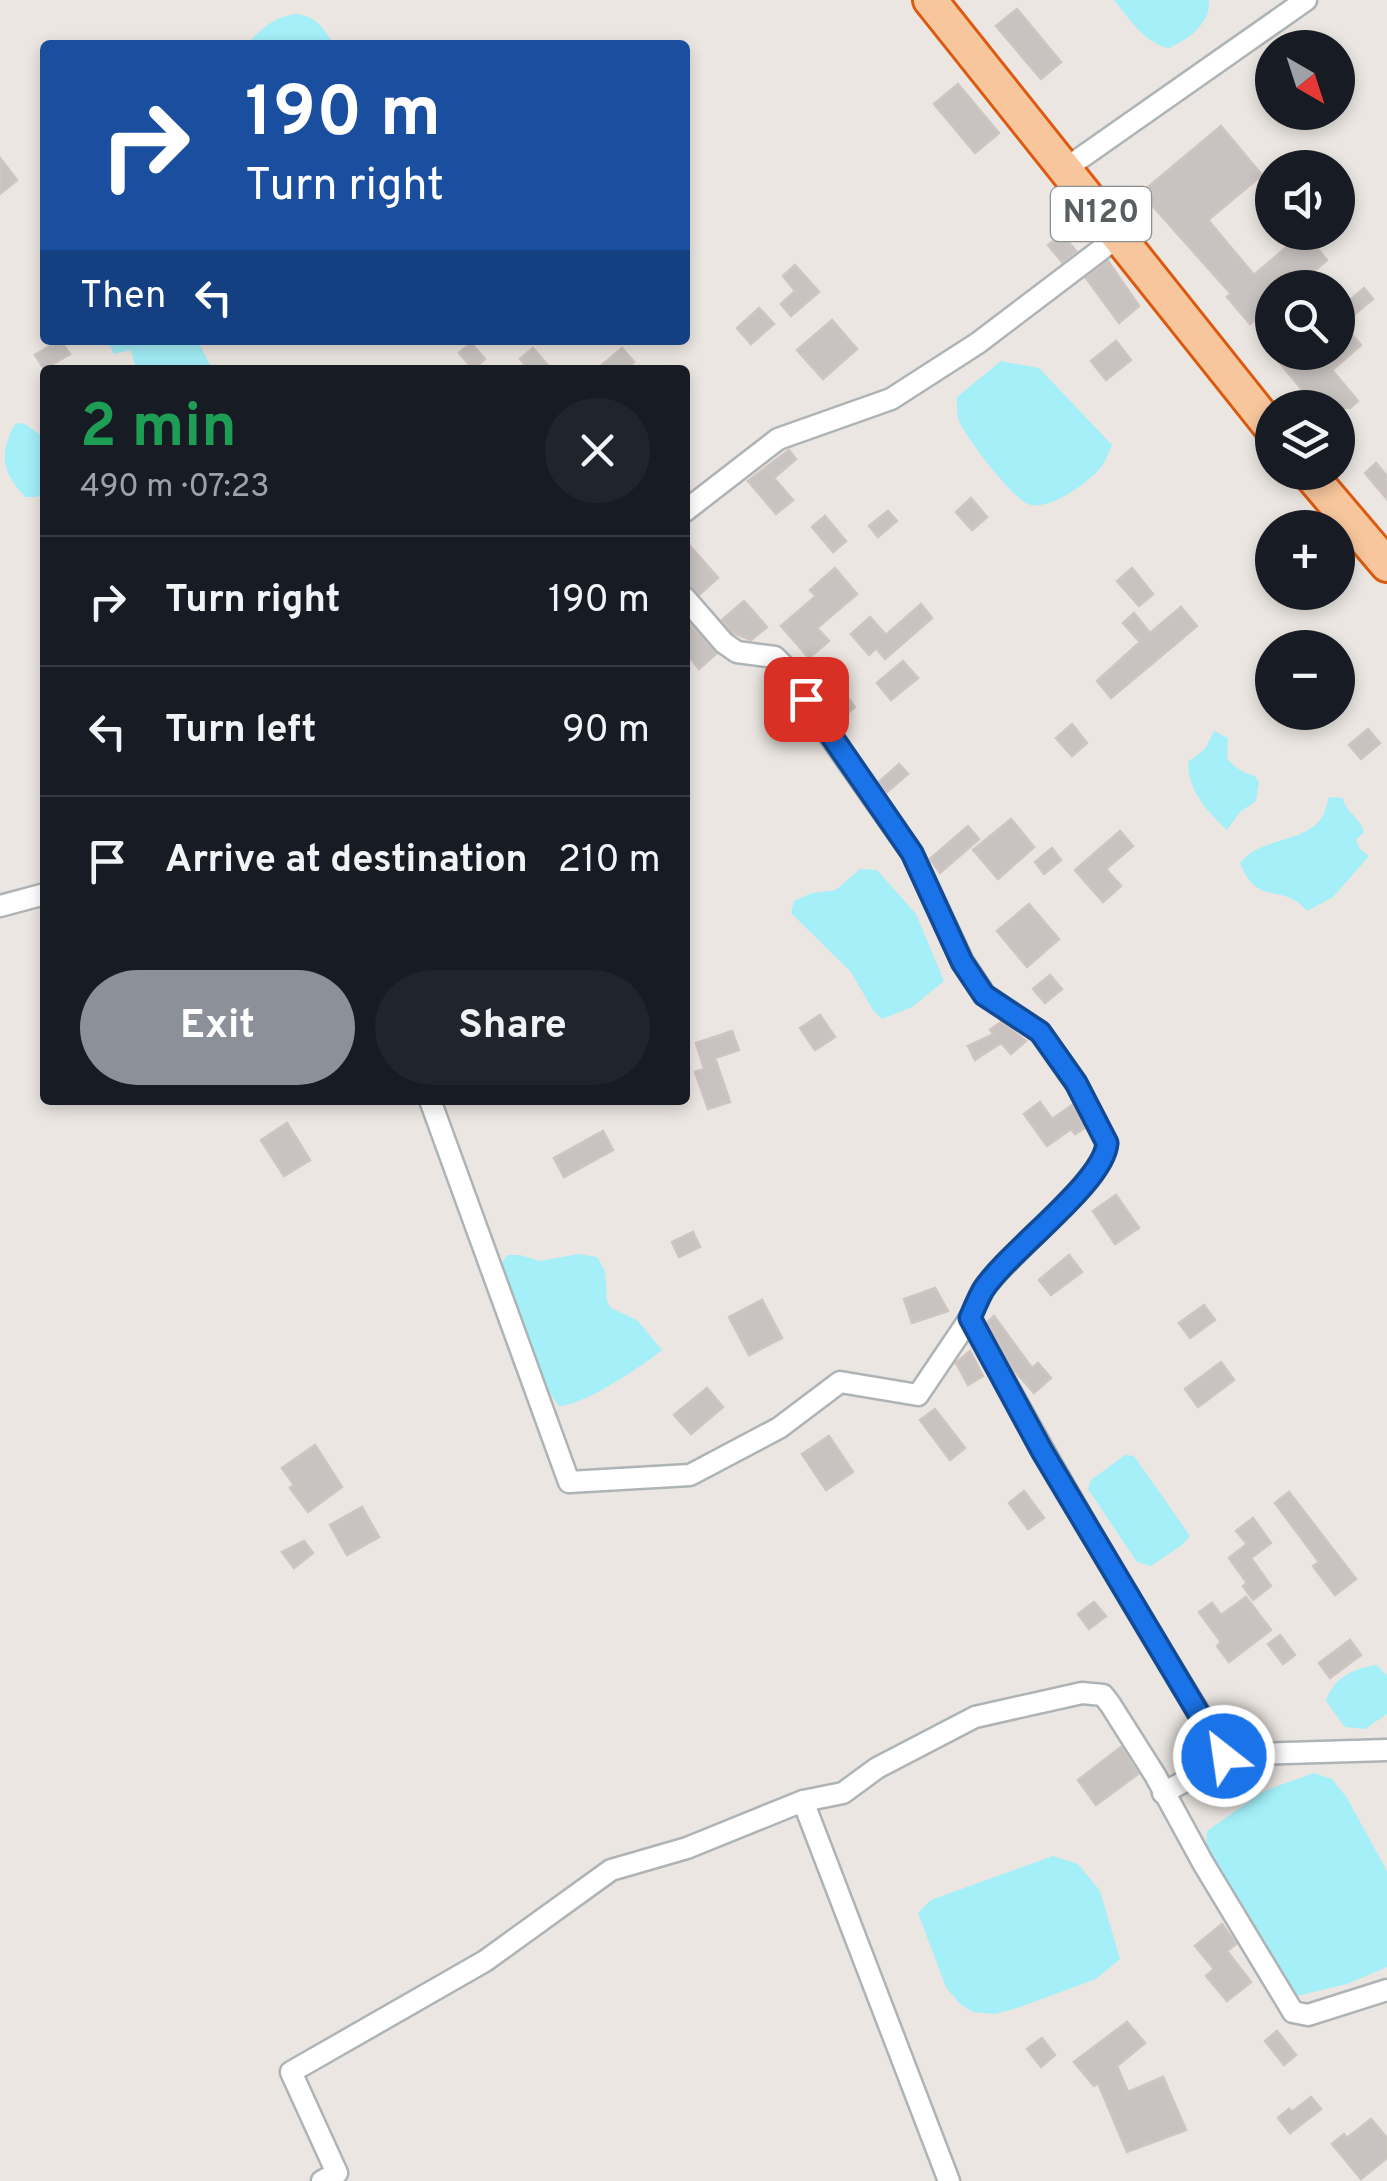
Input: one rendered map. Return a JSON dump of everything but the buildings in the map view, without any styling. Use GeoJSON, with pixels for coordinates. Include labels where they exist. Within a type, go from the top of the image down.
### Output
{"type":"FeatureCollection","features":[{"type":"Feature","properties":{"kind":"highway","name":"N120"},"geometry":{"type":"LineString","coordinates":[[930,0],[1255,408]]}},
{"type":"Feature","properties":{"kind":"highway"},"geometry":{"type":"LineString","coordinates":[[1323,490],[1387,565]]}},
{"type":"Feature","properties":{"kind":"street"},"geometry":{"type":"LineString","coordinates":[[1065,169],[1306,0]]}},
{"type":"Feature","properties":{"kind":"street"},"geometry":{"type":"LineString","coordinates":[[690,507],[778,439],[891,398],[978,343],[1119,236]]}},
{"type":"Feature","properties":{"kind":"street"},"geometry":{"type":"LineString","coordinates":[[432,1105],[569,1482],[690,1474],[779,1428],[840,1382],[918,1396],[970,1318],[984,1289],[1090,1180],[1106,1154],[1107,1143],[1076,1083],[1040,1032],[984,995],[962,962],[912,853],[788,670],[775,658],[737,652],[724,643],[690,604]]}},
{"type":"Feature","properties":{"kind":"street"},"geometry":{"type":"LineString","coordinates":[[0,906],[40,895]]}},
{"type":"Feature","properties":{"kind":"street"},"geometry":{"type":"LineString","coordinates":[[970,1318],[1042,1451],[1224,1756]]}},
{"type":"Feature","properties":{"kind":"street"},"geometry":{"type":"LineString","coordinates":[[322,2181],[337,2173],[291,2072],[485,1961],[610,1870],[687,1848],[803,1800],[850,1790],[877,1768],[975,1717],[1082,1693],[1103,1695],[1110,1704],[1293,2012],[1308,2015],[1387,1990]]}},
{"type":"Feature","properties":{"kind":"street"},"geometry":{"type":"LineString","coordinates":[[1224,1756],[1387,1750]]}},
{"type":"Feature","properties":{"kind":"street"},"geometry":{"type":"LineString","coordinates":[[1163,1793],[1219,1763],[1224,1756]]}},
{"type":"Feature","properties":{"kind":"street"},"geometry":{"type":"LineString","coordinates":[[803,1800],[949,2181]]}},
{"type":"Feature","properties":{"kind":"water"},"geometry":{"type":"Polygon","coordinates":[[[1114,0],[1209,0],[1209,8],[1197,29],[1169,48],[1145,36],[1114,0]]]}},
{"type":"Feature","properties":{"kind":"water"},"geometry":{"type":"Polygon","coordinates":[[[295,14],[308,17],[331,40],[252,40],[280,18],[295,14]]]}},
{"type":"Feature","properties":{"kind":"water"},"geometry":{"type":"Polygon","coordinates":[[[110,345],[200,345],[210,365],[135,365],[131,350],[114,354],[110,345]]]}},
{"type":"Feature","properties":{"kind":"water"},"geometry":{"type":"Polygon","coordinates":[[[1001,361],[1039,368],[1112,445],[1102,466],[1088,480],[1046,504],[1028,504],[1012,492],[959,420],[957,397],[1001,361]]]}},
{"type":"Feature","properties":{"kind":"water"},"geometry":{"type":"Polygon","coordinates":[[[23,423],[40,435],[37,497],[25,497],[7,470],[5,453],[15,424],[23,423]]]}},
{"type":"Feature","properties":{"kind":"water"},"geometry":{"type":"Polygon","coordinates":[[[1214,731],[1228,738],[1230,762],[1255,776],[1259,783],[1256,801],[1240,812],[1227,830],[1200,800],[1189,772],[1188,762],[1205,749],[1214,731]]]}},
{"type":"Feature","properties":{"kind":"water"},"geometry":{"type":"Polygon","coordinates":[[[1329,797],[1343,798],[1362,827],[1364,832],[1356,840],[1369,856],[1333,897],[1307,911],[1289,897],[1255,886],[1240,863],[1257,849],[1312,828],[1322,818],[1329,797]]]}},
{"type":"Feature","properties":{"kind":"water"},"geometry":{"type":"Polygon","coordinates":[[[860,869],[877,870],[916,914],[944,981],[912,1007],[882,1019],[851,972],[791,913],[794,901],[812,893],[836,890],[860,869]]]}},
{"type":"Feature","properties":{"kind":"water"},"geometry":{"type":"Polygon","coordinates":[[[579,1254],[597,1257],[605,1271],[611,1308],[637,1320],[662,1350],[597,1393],[559,1406],[542,1382],[501,1274],[501,1264],[507,1255],[540,1261],[579,1254]]]}},
{"type":"Feature","properties":{"kind":"water"},"geometry":{"type":"Polygon","coordinates":[[[1125,1455],[1134,1456],[1190,1536],[1151,1566],[1137,1562],[1088,1489],[1091,1480],[1125,1455]]]}},
{"type":"Feature","properties":{"kind":"water"},"geometry":{"type":"Polygon","coordinates":[[[1377,1665],[1387,1676],[1387,1714],[1365,1729],[1345,1727],[1326,1701],[1329,1693],[1346,1676],[1377,1665]]]}},
{"type":"Feature","properties":{"kind":"water"},"geometry":{"type":"Polygon","coordinates":[[[1314,1773],[1332,1779],[1347,1798],[1387,1871],[1387,1967],[1347,1984],[1296,1996],[1274,1974],[1206,1847],[1207,1831],[1264,1791],[1314,1773]]]}},
{"type":"Feature","properties":{"kind":"water"},"geometry":{"type":"Polygon","coordinates":[[[1053,1856],[1078,1864],[1100,1891],[1120,1959],[1096,1979],[1017,2008],[995,2014],[973,2012],[946,1987],[918,1913],[931,1900],[1053,1856]]]}},
{"type":"Feature","properties":{"kind":"route"},"geometry":{"type":"LineString","coordinates":[[806,699],[912,853],[962,962],[984,995],[1040,1032],[1076,1083],[1107,1143],[1106,1154],[1090,1180],[984,1289],[970,1318],[1042,1451],[1224,1756]]}}]}
